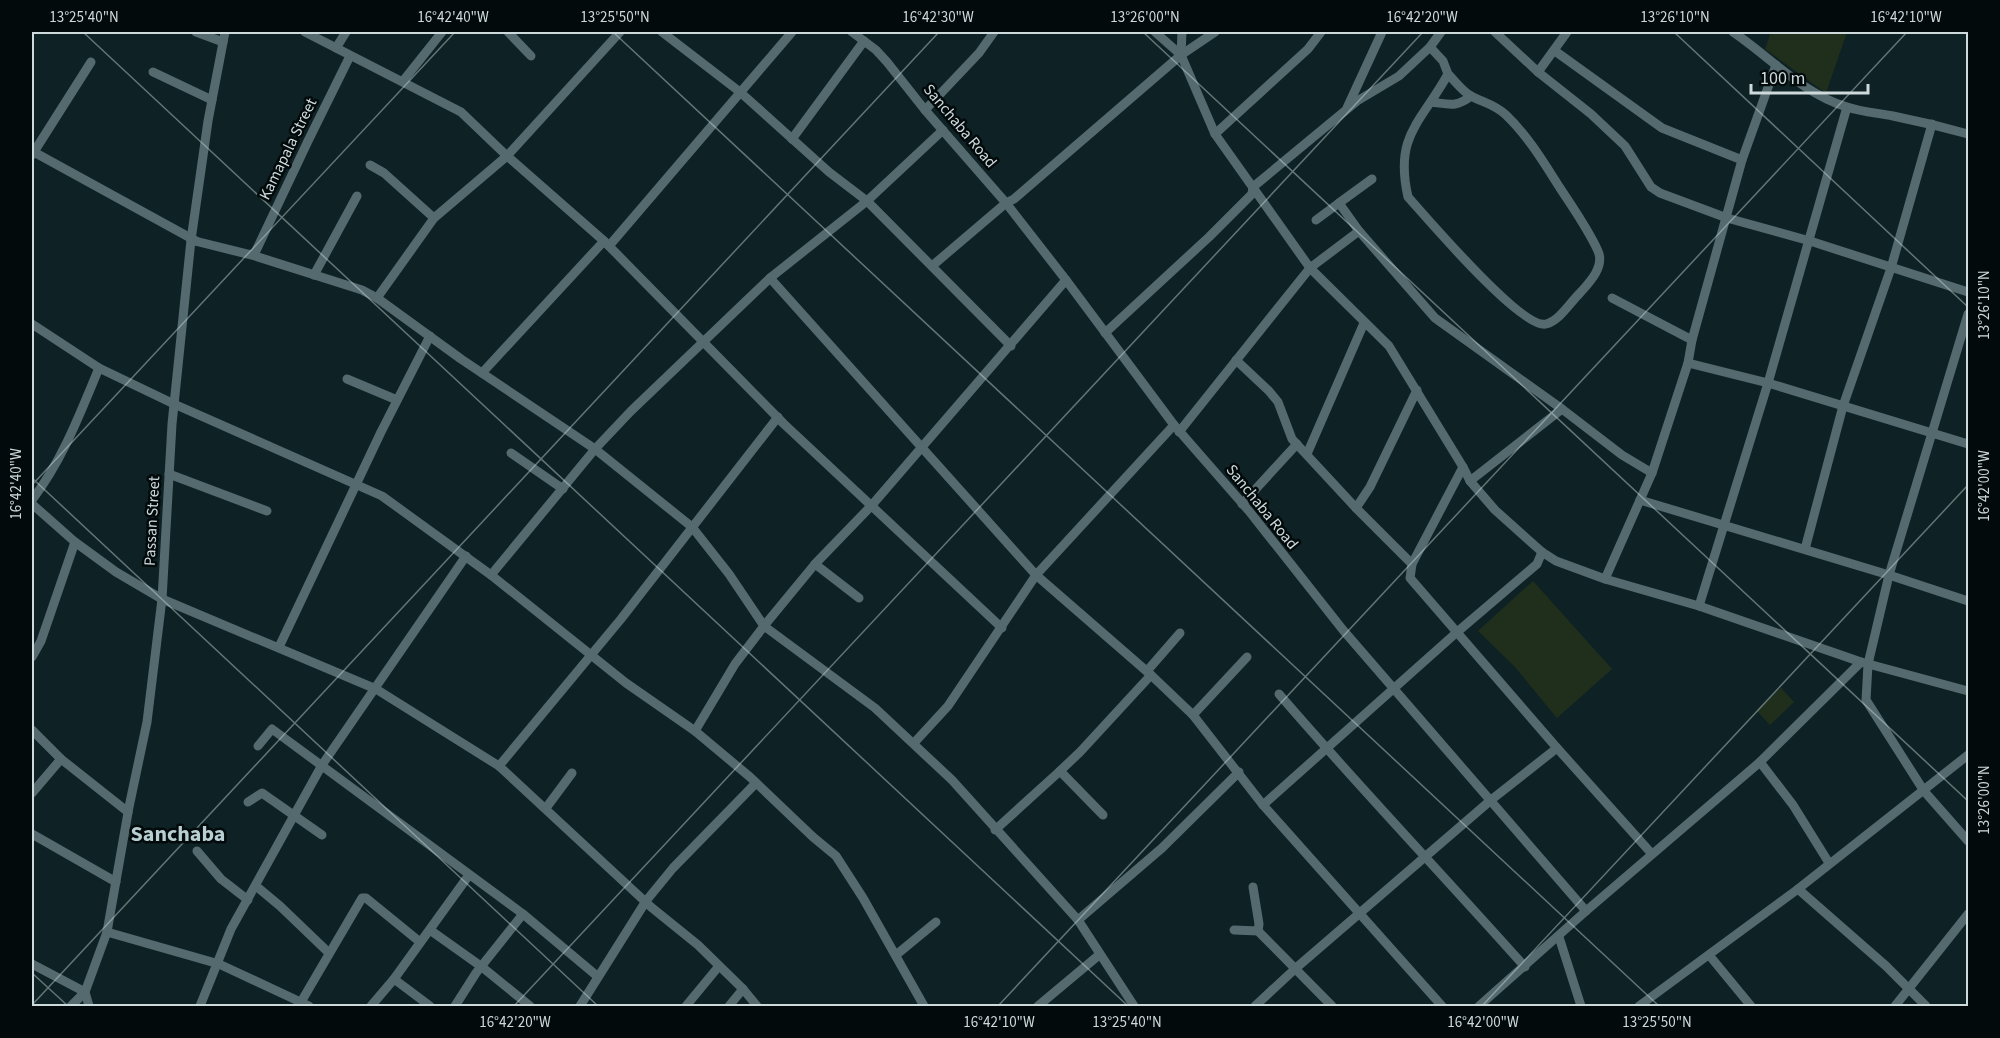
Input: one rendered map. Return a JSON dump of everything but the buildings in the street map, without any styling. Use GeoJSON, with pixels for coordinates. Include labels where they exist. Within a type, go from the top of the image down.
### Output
{"type":"FeatureCollection","features":[{"type":"Feature","properties":{"kind":"street"},"geometry":{"type":"LineString","coordinates":[[196,32],[222,42]]}},
{"type":"Feature","properties":{"kind":"street","name":"Passan Street"},"geometry":{"type":"LineString","coordinates":[[85,992],[107,932],[128,812],[147,722],[162,599],[174,404],[191,240],[212,99],[225,32]]}},
{"type":"Feature","properties":{"kind":"street"},"geometry":{"type":"LineString","coordinates":[[305,32],[461,112],[606,244],[778,417],[1002,628]]}},
{"type":"Feature","properties":{"kind":"street"},"geometry":{"type":"LineString","coordinates":[[336,48],[346,32]]}},
{"type":"Feature","properties":{"kind":"street"},"geometry":{"type":"LineString","coordinates":[[403,81],[442,32]]}},
{"type":"Feature","properties":{"kind":"street"},"geometry":{"type":"LineString","coordinates":[[508,32],[531,56]]}},
{"type":"Feature","properties":{"kind":"street"},"geometry":{"type":"LineString","coordinates":[[378,298],[434,218],[507,156],[620,32]]}},
{"type":"Feature","properties":{"kind":"street"},"geometry":{"type":"LineString","coordinates":[[662,32],[740,92],[829,172],[867,201],[1011,346]]}},
{"type":"Feature","properties":{"kind":"street"},"geometry":{"type":"LineString","coordinates":[[482,373],[606,244],[792,32]]}},
{"type":"Feature","properties":{"kind":"street","name":"Sanchaba Road"},"geometry":{"type":"LineString","coordinates":[[852,32],[887,62],[925,110],[1006,203],[1176,429],[1242,504],[1342,630],[1586,910]]}},
{"type":"Feature","properties":{"kind":"street"},"geometry":{"type":"LineString","coordinates":[[925,110],[979,53],[994,32]]}},
{"type":"Feature","properties":{"kind":"street"},"geometry":{"type":"LineString","coordinates":[[1155,32],[1182,55]]}},
{"type":"Feature","properties":{"kind":"street"},"geometry":{"type":"LineString","coordinates":[[1182,32],[1182,55],[1215,134],[1310,268],[1389,346],[1470,481],[1495,510],[1542,552],[1556,561],[1605,579],[1699,606],[1864,663],[1968,692]]}},
{"type":"Feature","properties":{"kind":"street"},"geometry":{"type":"LineString","coordinates":[[932,266],[1006,203],[1014,200],[1182,55],[1215,32]]}},
{"type":"Feature","properties":{"kind":"street"},"geometry":{"type":"LineString","coordinates":[[1215,134],[1308,49],[1321,32]]}},
{"type":"Feature","properties":{"kind":"street"},"geometry":{"type":"LineString","coordinates":[[1346,110],[1382,32]]}},
{"type":"Feature","properties":{"kind":"street"},"geometry":{"type":"LineString","coordinates":[[1105,333],[1209,237],[1252,194],[1253,187],[1357,101],[1399,76],[1430,47],[1441,32]]}},
{"type":"Feature","properties":{"kind":"street"},"geometry":{"type":"LineString","coordinates":[[1495,32],[1625,146],[1651,187],[1660,193],[1727,218],[1810,241],[1968,292]]}},
{"type":"Feature","properties":{"kind":"street"},"geometry":{"type":"LineString","coordinates":[[1538,72],[1567,32]]}},
{"type":"Feature","properties":{"kind":"street"},"geometry":{"type":"LineString","coordinates":[[1733,32],[1814,93],[1847,107],[1932,123],[1968,134]]}},
{"type":"Feature","properties":{"kind":"street"},"geometry":{"type":"LineString","coordinates":[[792,139],[864,42]]}},
{"type":"Feature","properties":{"kind":"street"},"geometry":{"type":"LineString","coordinates":[[1430,47],[1443,60],[1448,74],[1471,96],[1490,103],[1519,129],[1537,152],[1576,212],[1599,253],[1600,263],[1590,282],[1555,320],[1544,325],[1532,322],[1496,293],[1408,197],[1403,176],[1407,139],[1418,118],[1448,74]]}},
{"type":"Feature","properties":{"kind":"street"},"geometry":{"type":"LineString","coordinates":[[1555,51],[1662,128],[1742,160]]}},
{"type":"Feature","properties":{"kind":"street","name":"Kamapala Street"},"geometry":{"type":"LineString","coordinates":[[202,242],[254,255],[351,56]]}},
{"type":"Feature","properties":{"kind":"street"},"geometry":{"type":"LineString","coordinates":[[91,62],[32,153],[191,240],[255,256],[362,290],[378,298],[482,373],[595,449],[692,527],[729,574],[764,626],[875,708],[952,780],[1078,920],[1134,1006]]}},
{"type":"Feature","properties":{"kind":"street"},"geometry":{"type":"LineString","coordinates":[[1605,579],[1652,472],[1688,363],[1692,340],[1742,160],[1776,65]]}},
{"type":"Feature","properties":{"kind":"street"},"geometry":{"type":"LineString","coordinates":[[153,72],[212,99]]}},
{"type":"Feature","properties":{"kind":"street"},"geometry":{"type":"LineString","coordinates":[[1431,102],[1456,105],[1471,96]]}},
{"type":"Feature","properties":{"kind":"street"},"geometry":{"type":"LineString","coordinates":[[1699,606],[1768,383],[1847,107]]}},
{"type":"Feature","properties":{"kind":"street"},"geometry":{"type":"LineString","coordinates":[[1804,549],[1844,406],[1891,268],[1932,123]]}},
{"type":"Feature","properties":{"kind":"street"},"geometry":{"type":"LineString","coordinates":[[491,575],[595,449],[702,341],[770,278],[867,201],[943,130]]}},
{"type":"Feature","properties":{"kind":"street"},"geometry":{"type":"LineString","coordinates":[[370,165],[384,173],[434,218]]}},
{"type":"Feature","properties":{"kind":"street"},"geometry":{"type":"LineString","coordinates":[[1316,220],[1372,179]]}},
{"type":"Feature","properties":{"kind":"street"},"geometry":{"type":"LineString","coordinates":[[314,275],[357,196]]}},
{"type":"Feature","properties":{"kind":"street"},"geometry":{"type":"LineString","coordinates":[[1339,203],[1359,231],[1435,318],[1622,454],[1652,472]]}},
{"type":"Feature","properties":{"kind":"street"},"geometry":{"type":"LineString","coordinates":[[914,743],[948,706],[1036,575],[1176,429],[1236,360],[1310,268],[1359,231]]}},
{"type":"Feature","properties":{"kind":"street"},"geometry":{"type":"LineString","coordinates":[[770,278],[1036,575],[1149,673],[1193,715],[1263,805],[1442,1006]]}},
{"type":"Feature","properties":{"kind":"street"},"geometry":{"type":"LineString","coordinates":[[695,730],[735,664],[815,564],[872,505],[1066,280]]}},
{"type":"Feature","properties":{"kind":"street"},"geometry":{"type":"LineString","coordinates":[[1612,298],[1692,340]]}},
{"type":"Feature","properties":{"kind":"street"},"geometry":{"type":"LineString","coordinates":[[1968,314],[1864,663],[1866,700],[1924,791],[1968,841]]}},
{"type":"Feature","properties":{"kind":"street"},"geometry":{"type":"LineString","coordinates":[[1306,454],[1364,323]]}},
{"type":"Feature","properties":{"kind":"street"},"geometry":{"type":"LineString","coordinates":[[32,324],[99,369],[382,496],[491,575],[590,656],[695,730],[836,856],[863,898],[924,1006]]}},
{"type":"Feature","properties":{"kind":"street"},"geometry":{"type":"LineString","coordinates":[[279,647],[356,484],[430,336]]}},
{"type":"Feature","properties":{"kind":"street"},"geometry":{"type":"LineString","coordinates":[[1236,360],[1278,402],[1292,439],[1412,564]]}},
{"type":"Feature","properties":{"kind":"street"},"geometry":{"type":"LineString","coordinates":[[1688,363],[1768,383],[1968,444]]}},
{"type":"Feature","properties":{"kind":"street"},"geometry":{"type":"LineString","coordinates":[[99,369],[60,458],[32,502],[75,542],[116,572],[162,599],[376,689],[499,766],[719,966],[757,1006]]}},
{"type":"Feature","properties":{"kind":"street"},"geometry":{"type":"LineString","coordinates":[[347,379],[397,400]]}},
{"type":"Feature","properties":{"kind":"street"},"geometry":{"type":"LineString","coordinates":[[1356,508],[1370,487],[1417,390]]}},
{"type":"Feature","properties":{"kind":"street"},"geometry":{"type":"LineString","coordinates":[[1470,481],[1562,409]]}},
{"type":"Feature","properties":{"kind":"street"},"geometry":{"type":"LineString","coordinates":[[499,766],[621,619],[778,417]]}},
{"type":"Feature","properties":{"kind":"street"},"geometry":{"type":"LineString","coordinates":[[1242,504],[1297,444]]}},
{"type":"Feature","properties":{"kind":"street"},"geometry":{"type":"LineString","coordinates":[[510,453],[563,489]]}},
{"type":"Feature","properties":{"kind":"street"},"geometry":{"type":"LineString","coordinates":[[1463,467],[1412,564],[1410,578],[1652,854]]}},
{"type":"Feature","properties":{"kind":"street"},"geometry":{"type":"LineString","coordinates":[[170,474],[267,511]]}},
{"type":"Feature","properties":{"kind":"street"},"geometry":{"type":"LineString","coordinates":[[1640,500],[1968,601]]}},
{"type":"Feature","properties":{"kind":"street"},"geometry":{"type":"LineString","coordinates":[[32,657],[41,641],[75,542]]}},
{"type":"Feature","properties":{"kind":"street"},"geometry":{"type":"LineString","coordinates":[[1263,805],[1537,564],[1542,552]]}},
{"type":"Feature","properties":{"kind":"street"},"geometry":{"type":"LineString","coordinates":[[200,1006],[219,964],[231,929],[322,765],[466,556]]}},
{"type":"Feature","properties":{"kind":"street"},"geometry":{"type":"LineString","coordinates":[[815,564],[859,598]]}},
{"type":"Feature","properties":{"kind":"street"},"geometry":{"type":"LineString","coordinates":[[995,830],[1080,752],[1149,673],[1180,633]]}},
{"type":"Feature","properties":{"kind":"street"},"geometry":{"type":"LineString","coordinates":[[1193,715],[1246,657]]}},
{"type":"Feature","properties":{"kind":"street"},"geometry":{"type":"LineString","coordinates":[[1479,1006],[1559,937],[1586,910],[1760,762],[1864,663]]}},
{"type":"Feature","properties":{"kind":"street"},"geometry":{"type":"LineString","coordinates":[[1279,694],[1327,750],[1525,967]]}},
{"type":"Feature","properties":{"kind":"street"},"geometry":{"type":"LineString","coordinates":[[258,746],[272,729],[523,914],[597,976]]}},
{"type":"Feature","properties":{"kind":"street"},"geometry":{"type":"LineString","coordinates":[[32,730],[61,759],[128,812]]}},
{"type":"Feature","properties":{"kind":"street"},"geometry":{"type":"LineString","coordinates":[[1255,1006],[1491,800],[1557,748]]}},
{"type":"Feature","properties":{"kind":"street"},"geometry":{"type":"LineString","coordinates":[[1639,1006],[1798,889],[1968,755]]}},
{"type":"Feature","properties":{"kind":"street"},"geometry":{"type":"LineString","coordinates":[[32,793],[61,759]]}},
{"type":"Feature","properties":{"kind":"street"},"geometry":{"type":"LineString","coordinates":[[1760,762],[1793,805],[1829,863]]}},
{"type":"Feature","properties":{"kind":"street"},"geometry":{"type":"LineString","coordinates":[[1060,771],[1103,815]]}},
{"type":"Feature","properties":{"kind":"street"},"geometry":{"type":"LineString","coordinates":[[1078,920],[1162,848],[1239,772]]}},
{"type":"Feature","properties":{"kind":"street"},"geometry":{"type":"LineString","coordinates":[[546,808],[572,773]]}},
{"type":"Feature","properties":{"kind":"street"},"geometry":{"type":"LineString","coordinates":[[580,1006],[646,901],[673,867],[756,783]]}},
{"type":"Feature","properties":{"kind":"street"},"geometry":{"type":"LineString","coordinates":[[248,802],[262,794],[322,835]]}},
{"type":"Feature","properties":{"kind":"street"},"geometry":{"type":"LineString","coordinates":[[32,834],[116,882]]}},
{"type":"Feature","properties":{"kind":"street"},"geometry":{"type":"LineString","coordinates":[[197,851],[221,879],[248,900]]}},
{"type":"Feature","properties":{"kind":"street"},"geometry":{"type":"LineString","coordinates":[[371,1006],[394,979],[470,875]]}},
{"type":"Feature","properties":{"kind":"street"},"geometry":{"type":"LineString","coordinates":[[256,886],[329,953]]}},
{"type":"Feature","properties":{"kind":"street"},"geometry":{"type":"LineString","coordinates":[[1252,887],[1259,924],[1258,931]]}},
{"type":"Feature","properties":{"kind":"street"},"geometry":{"type":"LineString","coordinates":[[1798,889],[1886,966],[1926,1006]]}},
{"type":"Feature","properties":{"kind":"street"},"geometry":{"type":"LineString","coordinates":[[107,932],[219,964],[305,1004],[329,953],[362,898],[366,898],[420,942]]}},
{"type":"Feature","properties":{"kind":"street"},"geometry":{"type":"LineString","coordinates":[[455,1006],[476,973],[523,914]]}},
{"type":"Feature","properties":{"kind":"street"},"geometry":{"type":"LineString","coordinates":[[1895,1006],[1968,914]]}},
{"type":"Feature","properties":{"kind":"street"},"geometry":{"type":"LineString","coordinates":[[896,956],[936,922]]}},
{"type":"Feature","properties":{"kind":"street"},"geometry":{"type":"LineString","coordinates":[[430,930],[482,967],[530,1006]]}},
{"type":"Feature","properties":{"kind":"street"},"geometry":{"type":"LineString","coordinates":[[1234,930],[1258,931],[1332,1006]]}},
{"type":"Feature","properties":{"kind":"street"},"geometry":{"type":"LineString","coordinates":[[1559,937],[1581,1006]]}},
{"type":"Feature","properties":{"kind":"street"},"geometry":{"type":"LineString","coordinates":[[1038,1006],[1098,954]]}},
{"type":"Feature","properties":{"kind":"street"},"geometry":{"type":"LineString","coordinates":[[1708,955],[1751,1006]]}},
{"type":"Feature","properties":{"kind":"street"},"geometry":{"type":"LineString","coordinates":[[32,964],[85,992],[89,1006]]}},
{"type":"Feature","properties":{"kind":"street"},"geometry":{"type":"LineString","coordinates":[[686,1006],[719,966]]}},
{"type":"Feature","properties":{"kind":"street"},"geometry":{"type":"LineString","coordinates":[[394,979],[430,1006]]}},
{"type":"Feature","properties":{"kind":"street"},"geometry":{"type":"LineString","coordinates":[[729,1006],[743,989]]}},
{"type":"Feature","properties":{"kind":"street"},"geometry":{"type":"LineString","coordinates":[[71,1006],[85,992]]}},
{"type":"Feature","properties":{"kind":"green space"},"geometry":{"type":"Polygon","coordinates":[[[1771,32],[1847,32],[1826,93],[1765,49],[1771,32]]]}},
{"type":"Feature","properties":{"kind":"green space"},"geometry":{"type":"Polygon","coordinates":[[[1533,581],[1612,669],[1557,718],[1515,667],[1478,631],[1533,581]]]}},
{"type":"Feature","properties":{"kind":"green space"},"geometry":{"type":"Polygon","coordinates":[[[1781,688],[1794,702],[1770,725],[1757,711],[1781,688]]]}},
{"type":"Feature","properties":{"kind":"district","name":"Sanchaba"},"geometry":{"type":"Point","coordinates":[178,834]}}]}
